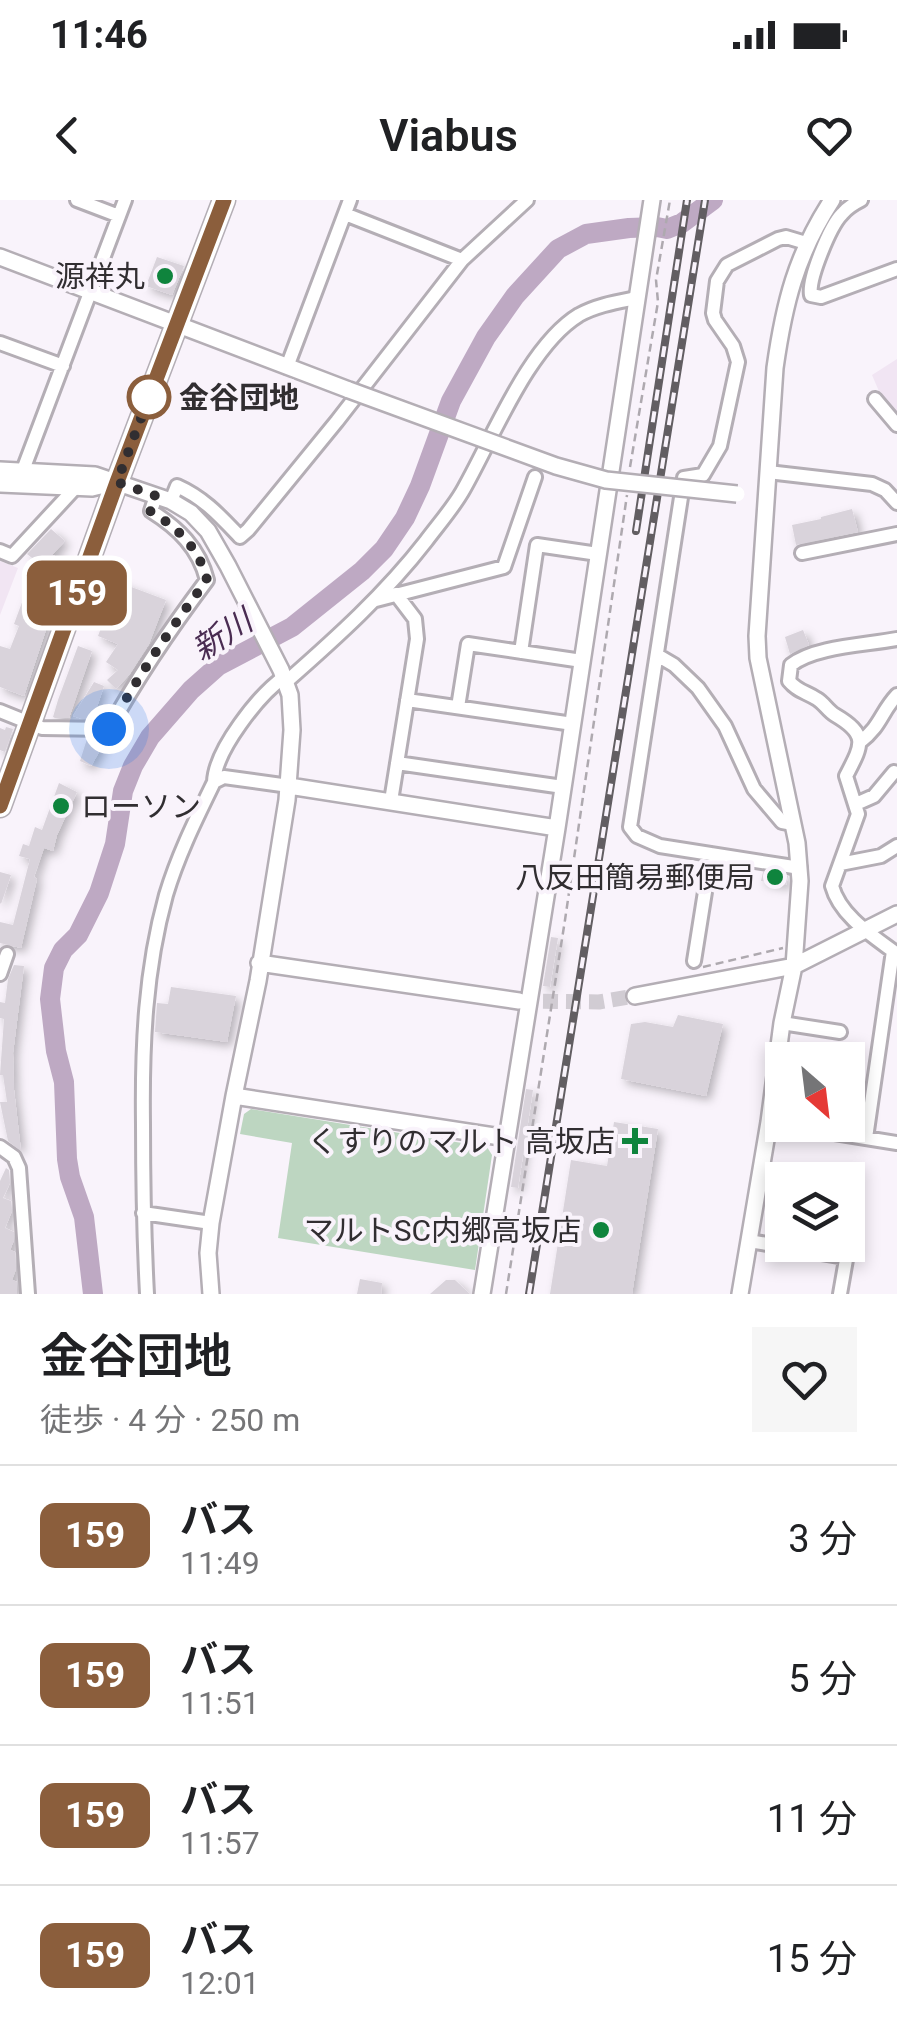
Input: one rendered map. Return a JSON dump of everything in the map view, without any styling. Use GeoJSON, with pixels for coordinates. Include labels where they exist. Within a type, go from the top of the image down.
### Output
{"type":"FeatureCollection","features":[{"type":"Feature","properties":{"kind":"main road"},"geometry":{"type":"LineString","coordinates":[[0,806],[224,200]]}},
{"type":"Feature","properties":{"kind":"street"},"geometry":{"type":"LineString","coordinates":[[78,200],[119,216]]}},
{"type":"Feature","properties":{"kind":"street"},"geometry":{"type":"LineString","coordinates":[[20,478],[125,200]]}},
{"type":"Feature","properties":{"kind":"street"},"geometry":{"type":"LineString","coordinates":[[288,367],[350,200]]}},
{"type":"Feature","properties":{"kind":"street"},"geometry":{"type":"LineString","coordinates":[[0,712],[42,728],[109,729],[166,634],[207,580],[204,566],[187,540],[169,522],[150,511],[178,486],[205,500],[240,538],[338,421],[462,260],[528,200]]}},
{"type":"Feature","properties":{"kind":"street"},"geometry":{"type":"LineString","coordinates":[[482,1294],[652,200]]}},
{"type":"Feature","properties":{"kind":"street"},"geometry":{"type":"LineString","coordinates":[[781,1042],[794,966],[800,868],[756,636],[780,327],[806,244],[832,200]]}},
{"type":"Feature","properties":{"kind":"street"},"geometry":{"type":"LineString","coordinates":[[857,201],[839,216],[825,244],[810,286],[811,295],[821,298],[897,269]]}},
{"type":"Feature","properties":{"kind":"street"},"geometry":{"type":"LineString","coordinates":[[345,214],[462,260]]}},
{"type":"Feature","properties":{"kind":"street"},"geometry":{"type":"LineString","coordinates":[[800,868],[660,846],[637,836],[630,826],[684,478],[703,475],[720,446],[738,362],[713,313],[717,281],[727,265],[778,239],[786,237],[806,244]]}},
{"type":"Feature","properties":{"kind":"street"},"geometry":{"type":"LineString","coordinates":[[0,257],[556,466],[606,480],[766,498]]}},
{"type":"Feature","properties":{"kind":"street"},"geometry":{"type":"LineString","coordinates":[[147,1294],[142,1062],[152,954],[183,845],[214,782],[218,762],[236,731],[270,688],[374,601],[426,542],[459,496],[529,368],[548,344],[566,324],[582,314],[638,292]]}},
{"type":"Feature","properties":{"kind":"street"},"geometry":{"type":"LineString","coordinates":[[0,342],[62,366]]}},
{"type":"Feature","properties":{"kind":"street"},"geometry":{"type":"LineString","coordinates":[[875,399],[897,425]]}},
{"type":"Feature","properties":{"kind":"street"},"geometry":{"type":"LineString","coordinates":[[0,470],[20,478],[76,487],[117,482]]}},
{"type":"Feature","properties":{"kind":"street"},"geometry":{"type":"LineString","coordinates":[[768,472],[891,486],[897,503]]}},
{"type":"Feature","properties":{"kind":"street"},"geometry":{"type":"LineString","coordinates":[[0,484],[20,478],[95,476],[164,499],[191,513],[208,531],[228,566],[284,676],[293,712],[289,786],[258,981],[211,1224],[211,1294]]}},
{"type":"Feature","properties":{"kind":"street"},"geometry":{"type":"LineString","coordinates":[[374,601],[504,567],[535,477]]}},
{"type":"Feature","properties":{"kind":"street"},"geometry":{"type":"LineString","coordinates":[[0,551],[12,556],[76,487]]}},
{"type":"Feature","properties":{"kind":"street"},"geometry":{"type":"LineString","coordinates":[[802,554],[897,534]]}},
{"type":"Feature","properties":{"kind":"street"},"geometry":{"type":"LineString","coordinates":[[520,652],[537,546],[598,554]]}},
{"type":"Feature","properties":{"kind":"street"},"geometry":{"type":"LineString","coordinates":[[391,802],[417,639],[417,624],[396,594]]}},
{"type":"Feature","properties":{"kind":"street"},"geometry":{"type":"LineString","coordinates":[[897,639],[796,660],[791,665],[789,681],[848,721],[859,736],[846,776],[858,814],[832,886],[840,902],[865,930],[895,952],[866,1138],[897,1143]]}},
{"type":"Feature","properties":{"kind":"street"},"geometry":{"type":"LineString","coordinates":[[458,707],[468,644],[582,661]]}},
{"type":"Feature","properties":{"kind":"street"},"geometry":{"type":"LineString","coordinates":[[657,654],[674,664],[698,688],[725,726],[754,789],[782,822],[793,824]]}},
{"type":"Feature","properties":{"kind":"street"},"geometry":{"type":"LineString","coordinates":[[860,742],[878,726],[897,694]]}},
{"type":"Feature","properties":{"kind":"street"},"geometry":{"type":"LineString","coordinates":[[407,700],[572,724]]}},
{"type":"Feature","properties":{"kind":"street"},"geometry":{"type":"LineString","coordinates":[[397,763],[563,787]]}},
{"type":"Feature","properties":{"kind":"street"},"geometry":{"type":"LineString","coordinates":[[856,804],[874,796],[894,772]]}},
{"type":"Feature","properties":{"kind":"street"},"geometry":{"type":"LineString","coordinates":[[214,782],[224,777],[557,828]]}},
{"type":"Feature","properties":{"kind":"street"},"geometry":{"type":"LineString","coordinates":[[840,864],[881,856],[897,846]]}},
{"type":"Feature","properties":{"kind":"street"},"geometry":{"type":"LineString","coordinates":[[695,965],[712,854]]}},
{"type":"Feature","properties":{"kind":"street"},"geometry":{"type":"LineString","coordinates":[[635,996],[794,966],[897,914]]}},
{"type":"Feature","properties":{"kind":"street"},"geometry":{"type":"LineString","coordinates":[[0,974],[8,954]]}},
{"type":"Feature","properties":{"kind":"street"},"geometry":{"type":"LineString","coordinates":[[259,963],[520,1001]]}},
{"type":"Feature","properties":{"kind":"street"},"geometry":{"type":"LineString","coordinates":[[782,1023],[840,1032]]}},
{"type":"Feature","properties":{"kind":"street"},"geometry":{"type":"LineString","coordinates":[[234,1096],[506,1138]]}},
{"type":"Feature","properties":{"kind":"street"},"geometry":{"type":"LineString","coordinates":[[740,1294],[774,1142]]}},
{"type":"Feature","properties":{"kind":"street"},"geometry":{"type":"LineString","coordinates":[[0,1146],[20,1168],[28,1294]]}},
{"type":"Feature","properties":{"kind":"street"},"geometry":{"type":"LineString","coordinates":[[143,1214],[211,1224]]}},
{"type":"Feature","properties":{"kind":"street"},"geometry":{"type":"LineString","coordinates":[[749,1241],[765,1244]]}},
{"type":"Feature","properties":{"kind":"street"},"geometry":{"type":"LineString","coordinates":[[840,1294],[845,1262]]}},
{"type":"Feature","properties":{"kind":"path"},"geometry":{"type":"LineString","coordinates":[[630,469],[658,302],[656,280],[670,200]]}},
{"type":"Feature","properties":{"kind":"path"},"geometry":{"type":"LineString","coordinates":[[506,1294],[566,920],[627,488]]}},
{"type":"Feature","properties":{"kind":"path"},"geometry":{"type":"LineString","coordinates":[[695,965],[794,946]]}},
{"type":"Feature","properties":{"kind":"shaded area"},"geometry":{"type":"Polygon","coordinates":[[[897,359],[897,415],[881,396],[872,375],[897,359]]]}},
{"type":"Feature","properties":{"kind":"shaded area"},"geometry":{"type":"Polygon","coordinates":[[[0,561],[18,568],[0,615],[0,561]]]}},
{"type":"Feature","properties":{"kind":"green space"},"geometry":{"type":"Polygon","coordinates":[[[251,1109],[487,1147],[492,1155],[475,1270],[278,1238],[292,1143],[240,1134],[244,1114],[251,1109]]]}},
{"type":"Feature","properties":{"kind":"building","name":"源祥丸"},"geometry":{"type":"Polygon","coordinates":[[[157,257],[184,266],[172,295],[146,286],[157,257]]]}},
{"type":"Feature","properties":{"kind":"building"},"geometry":{"type":"Polygon","coordinates":[[[852,509],[858,532],[796,545],[792,525],[852,509]]]}},
{"type":"Feature","properties":{"kind":"building"},"geometry":{"type":"Polygon","coordinates":[[[51,529],[65,541],[52,555],[69,561],[63,575],[68,576],[24,696],[0,687],[0,646],[10,649],[19,626],[14,624],[31,578],[26,573],[36,561],[27,554],[51,529]]]}},
{"type":"Feature","properties":{"kind":"building"},"geometry":{"type":"Polygon","coordinates":[[[118,582],[166,600],[149,644],[116,689],[107,680],[118,670],[106,662],[118,644],[98,636],[118,582]]]}},
{"type":"Feature","properties":{"kind":"building"},"geometry":{"type":"Polygon","coordinates":[[[803,630],[809,645],[790,654],[785,637],[803,630]]]}},
{"type":"Feature","properties":{"kind":"building"},"geometry":{"type":"Polygon","coordinates":[[[78,646],[92,651],[69,718],[55,718],[58,700],[78,646]]]}},
{"type":"Feature","properties":{"kind":"building"},"geometry":{"type":"Polygon","coordinates":[[[94,682],[104,686],[97,707],[108,711],[103,719],[73,716],[94,682]]]}},
{"type":"Feature","properties":{"kind":"building"},"geometry":{"type":"Polygon","coordinates":[[[0,728],[13,729],[5,752],[0,750],[0,728]]]}},
{"type":"Feature","properties":{"kind":"building"},"geometry":{"type":"Polygon","coordinates":[[[87,739],[106,740],[91,766],[80,761],[87,739]]]}},
{"type":"Feature","properties":{"kind":"building"},"geometry":{"type":"Polygon","coordinates":[[[59,783],[77,792],[53,851],[44,848],[34,877],[37,879],[21,948],[0,943],[0,922],[13,925],[30,859],[19,856],[23,844],[29,846],[35,827],[42,830],[59,783]]]}},
{"type":"Feature","properties":{"kind":"building"},"geometry":{"type":"Polygon","coordinates":[[[0,872],[11,875],[1,904],[0,903],[0,872]]]}},
{"type":"Feature","properties":{"kind":"building"},"geometry":{"type":"Polygon","coordinates":[[[763,872],[788,876],[786,885],[761,881],[763,872]]]}},
{"type":"Feature","properties":{"kind":"building"},"geometry":{"type":"Polygon","coordinates":[[[551,937],[558,938],[550,987],[543,986],[551,937]]]}},
{"type":"Feature","properties":{"kind":"building"},"geometry":{"type":"Polygon","coordinates":[[[14,965],[24,966],[13,1053],[21,1151],[8,1141],[0,1102],[7,1102],[0,1075],[4,1019],[0,1018],[0,1002],[5,1003],[14,965]]]}},
{"type":"Feature","properties":{"kind":"building"},"geometry":{"type":"Polygon","coordinates":[[[171,987],[236,996],[227,1042],[155,1032],[157,1003],[168,1004],[171,987]]]}},
{"type":"Feature","properties":{"kind":"building"},"geometry":{"type":"Polygon","coordinates":[[[678,1015],[723,1024],[706,1096],[621,1079],[631,1024],[673,1027],[678,1015]]]}},
{"type":"Feature","properties":{"kind":"building"},"geometry":{"type":"Polygon","coordinates":[[[526,1089],[533,1090],[518,1188],[511,1187],[526,1089]]]}},
{"type":"Feature","properties":{"kind":"building","name":"マルトSC内郷高坂店"},"geometry":{"type":"Polygon","coordinates":[[[614,1122],[658,1129],[632,1294],[550,1294],[571,1160],[607,1166],[614,1122]]]}},
{"type":"Feature","properties":{"kind":"building"},"geometry":{"type":"Polygon","coordinates":[[[6,1168],[10,1183],[3,1198],[11,1201],[12,1211],[5,1228],[14,1232],[10,1250],[15,1252],[12,1280],[17,1282],[17,1294],[0,1294],[0,1181],[6,1168]]]}},
{"type":"Feature","properties":{"kind":"building"},"geometry":{"type":"Polygon","coordinates":[[[360,1279],[382,1283],[381,1294],[357,1294],[360,1279]]]}},
{"type":"Feature","properties":{"kind":"building"},"geometry":{"type":"Polygon","coordinates":[[[446,1280],[455,1280],[470,1294],[430,1294],[446,1280]]]}},
{"type":"Feature","properties":{"kind":"waterway","name":"新川"},"geometry":{"type":"LineString","coordinates":[[93,1294],[84,1217],[67,1159],[64,1082],[50,999],[54,968],[63,950],[78,935],[99,893],[115,844],[123,791],[133,766],[150,737],[218,666],[292,627],[384,549],[405,518],[451,401],[486,337],[515,296],[558,249],[586,234],[629,228],[667,229],[713,200]]}},
{"type":"Feature","properties":{"kind":"tunnel"},"geometry":{"type":"LineString","coordinates":[[520,1001],[599,1002],[635,996]]}},
{"type":"Feature","properties":{"kind":"railway"},"geometry":{"type":"LineString","coordinates":[[636,531],[687,200]]}},
{"type":"Feature","properties":{"kind":"railway"},"geometry":{"type":"LineString","coordinates":[[529,1294],[705,200]]}},
{"type":"Feature","properties":{"kind":"bus line","name":"159"},"geometry":{"type":"LineString","coordinates":[[0,806],[224,200]]}},
{"type":"Feature","properties":{"kind":"place","name":"源祥丸"},"geometry":{"type":"Point","coordinates":[165,276]}},
{"type":"Feature","properties":{"kind":"place","name":"金谷団地"},"geometry":{"type":"Point","coordinates":[149,397]}},
{"type":"Feature","properties":{"kind":"place","name":"ローソン"},"geometry":{"type":"Point","coordinates":[61,806]}},
{"type":"Feature","properties":{"kind":"place","name":"八反田簡易郵便局"},"geometry":{"type":"Point","coordinates":[775,877]}},
{"type":"Feature","properties":{"kind":"place","name":"くすりのマルト 高坂店"},"geometry":{"type":"Point","coordinates":[635,1141]}},
{"type":"Feature","properties":{"kind":"place","name":"マルトSC内郷高坂店"},"geometry":{"type":"Point","coordinates":[601,1230]}},
{"type":"Feature","properties":{"kind":"route"},"geometry":{"type":"LineString","coordinates":[[109,729],[166,634],[207,580],[204,566],[187,540],[169,522],[150,511],[156,496],[117,482],[149,397]]}}]}
